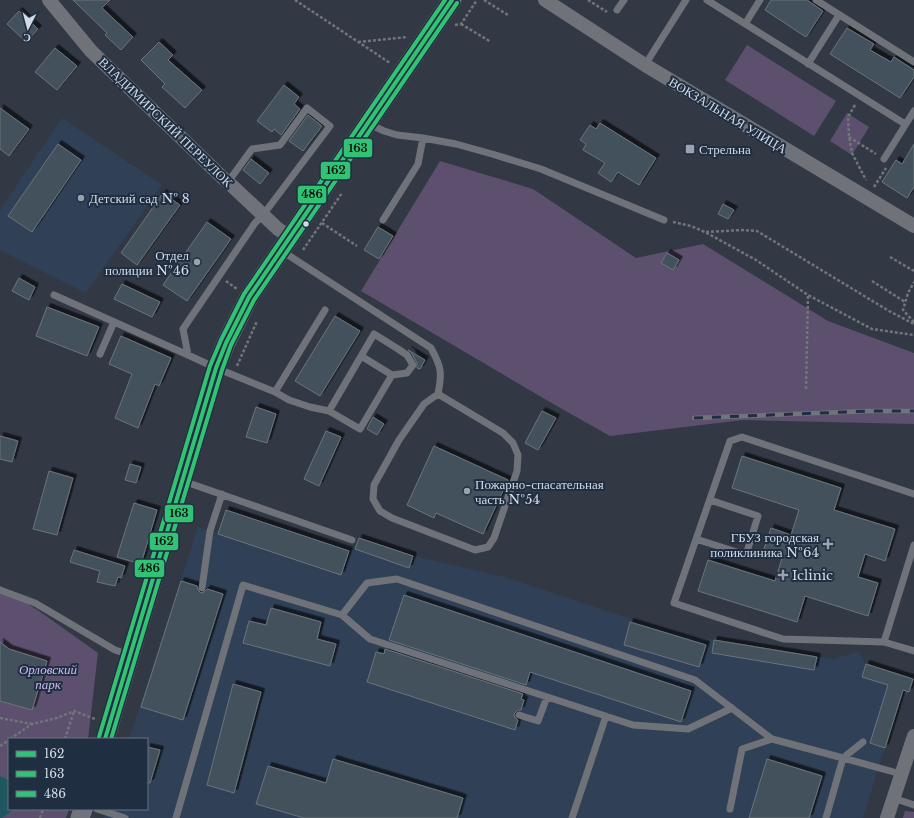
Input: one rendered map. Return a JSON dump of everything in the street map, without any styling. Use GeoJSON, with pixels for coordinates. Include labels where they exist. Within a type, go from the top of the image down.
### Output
{"type":"FeatureCollection","features":[{"type":"Feature","properties":{"kind":"main road"},"geometry":{"type":"LineString","coordinates":[[107,731],[183,481],[225,372],[226,343],[249,297],[289,249],[367,123],[452,0]]}},
{"type":"Feature","properties":{"kind":"street","name":"ВЛАДИМИРСКИЙ ПЕРЕУЛОК"},"geometry":{"type":"LineString","coordinates":[[49,0],[91,51],[278,229],[289,249]]}},
{"type":"Feature","properties":{"kind":"street","name":"ВОКЗАЛЬНАЯ УЛИЦА"},"geometry":{"type":"LineString","coordinates":[[544,0],[645,65],[869,194],[914,226]]}},
{"type":"Feature","properties":{"kind":"street"},"geometry":{"type":"LineString","coordinates":[[887,818],[914,736]]}},
{"type":"Feature","properties":{"kind":"lane"},"geometry":{"type":"LineString","coordinates":[[617,10],[624,0]]}},
{"type":"Feature","properties":{"kind":"lane"},"geometry":{"type":"LineString","coordinates":[[645,65],[686,0]]}},
{"type":"Feature","properties":{"kind":"lane"},"geometry":{"type":"LineString","coordinates":[[707,0],[905,124]]}},
{"type":"Feature","properties":{"kind":"lane"},"geometry":{"type":"LineString","coordinates":[[745,24],[760,0]]}},
{"type":"Feature","properties":{"kind":"lane"},"geometry":{"type":"LineString","coordinates":[[816,0],[914,62]]}},
{"type":"Feature","properties":{"kind":"lane"},"geometry":{"type":"LineString","coordinates":[[808,64],[840,15]]}},
{"type":"Feature","properties":{"kind":"lane"},"geometry":{"type":"LineString","coordinates":[[188,355],[183,329],[251,229],[330,126],[307,108],[280,145],[252,149],[228,182]]}},
{"type":"Feature","properties":{"kind":"lane"},"geometry":{"type":"LineString","coordinates":[[884,159],[914,110]]}},
{"type":"Feature","properties":{"kind":"lane"},"geometry":{"type":"LineString","coordinates":[[367,123],[384,131],[398,135],[456,144],[541,169],[664,220]]}},
{"type":"Feature","properties":{"kind":"lane"},"geometry":{"type":"LineString","coordinates":[[383,220],[418,164],[423,138]]}},
{"type":"Feature","properties":{"kind":"lane"},"geometry":{"type":"LineString","coordinates":[[289,249],[431,348],[438,361],[441,377],[438,394],[424,404],[399,440],[374,485],[373,499],[380,511],[392,518],[476,550],[488,547],[494,538],[517,471],[518,455],[513,443],[503,433],[438,394]]}},
{"type":"Feature","properties":{"kind":"lane"},"geometry":{"type":"LineString","coordinates":[[54,295],[225,372],[275,392],[289,400],[329,411],[360,429],[392,374]]}},
{"type":"Feature","properties":{"kind":"lane"},"geometry":{"type":"LineString","coordinates":[[275,392],[324,310]]}},
{"type":"Feature","properties":{"kind":"lane"},"geometry":{"type":"LineString","coordinates":[[100,354],[114,322]]}},
{"type":"Feature","properties":{"kind":"lane"},"geometry":{"type":"LineString","coordinates":[[329,411],[361,356],[374,334],[407,355],[413,365],[407,374],[392,374],[361,356]]}},
{"type":"Feature","properties":{"kind":"lane"},"geometry":{"type":"LineString","coordinates":[[914,494],[742,437],[730,441],[674,603],[783,639],[884,642],[914,651]]}},
{"type":"Feature","properties":{"kind":"lane"},"geometry":{"type":"LineString","coordinates":[[183,481],[352,540]]}},
{"type":"Feature","properties":{"kind":"lane"},"geometry":{"type":"LineString","coordinates":[[202,588],[210,531],[222,494]]}},
{"type":"Feature","properties":{"kind":"lane"},"geometry":{"type":"LineString","coordinates":[[696,539],[746,555],[758,516],[710,500]]}},
{"type":"Feature","properties":{"kind":"lane"},"geometry":{"type":"LineString","coordinates":[[884,642],[914,545]]}},
{"type":"Feature","properties":{"kind":"lane"},"geometry":{"type":"LineString","coordinates":[[342,615],[367,583],[397,579],[695,680],[772,739],[901,774]]}},
{"type":"Feature","properties":{"kind":"lane"},"geometry":{"type":"LineString","coordinates":[[176,818],[243,586],[342,615],[370,639],[633,725],[688,729],[732,708]]}},
{"type":"Feature","properties":{"kind":"lane"},"geometry":{"type":"LineString","coordinates":[[0,590],[35,603],[115,650],[130,655]]}},
{"type":"Feature","properties":{"kind":"lane"},"geometry":{"type":"LineString","coordinates":[[519,715],[538,721],[547,697]]}},
{"type":"Feature","properties":{"kind":"lane"},"geometry":{"type":"LineString","coordinates":[[572,818],[606,716]]}},
{"type":"Feature","properties":{"kind":"lane"},"geometry":{"type":"LineString","coordinates":[[730,808],[742,749],[772,739]]}},
{"type":"Feature","properties":{"kind":"lane"},"geometry":{"type":"LineString","coordinates":[[826,818],[843,758],[863,742]]}},
{"type":"Feature","properties":{"kind":"lane"},"geometry":{"type":"LineString","coordinates":[[893,798],[914,805]]}},
{"type":"Feature","properties":{"kind":"lane"},"geometry":{"type":"LineString","coordinates":[[100,810],[126,818]]}},
{"type":"Feature","properties":{"kind":"path"},"geometry":{"type":"LineString","coordinates":[[295,0],[392,65]]}},
{"type":"Feature","properties":{"kind":"path"},"geometry":{"type":"LineString","coordinates":[[453,26],[461,24],[477,0]]}},
{"type":"Feature","properties":{"kind":"path"},"geometry":{"type":"LineString","coordinates":[[484,0],[508,16]]}},
{"type":"Feature","properties":{"kind":"path"},"geometry":{"type":"LineString","coordinates":[[588,0],[607,12],[617,10]]}},
{"type":"Feature","properties":{"kind":"path"},"geometry":{"type":"LineString","coordinates":[[461,24],[491,42]]}},
{"type":"Feature","properties":{"kind":"path"},"geometry":{"type":"LineString","coordinates":[[357,42],[411,36]]}},
{"type":"Feature","properties":{"kind":"path"},"geometry":{"type":"LineString","coordinates":[[861,96],[848,117],[849,137],[852,153],[869,194]]}},
{"type":"Feature","properties":{"kind":"path"},"geometry":{"type":"LineString","coordinates":[[849,137],[889,162],[869,194]]}},
{"type":"Feature","properties":{"kind":"path"},"geometry":{"type":"LineString","coordinates":[[289,249],[322,223],[344,190]]}},
{"type":"Feature","properties":{"kind":"path"},"geometry":{"type":"LineString","coordinates":[[664,220],[691,226],[705,232],[756,260],[808,295],[872,329],[914,335]]}},
{"type":"Feature","properties":{"kind":"path"},"geometry":{"type":"LineString","coordinates":[[322,223],[356,246]]}},
{"type":"Feature","properties":{"kind":"path"},"geometry":{"type":"LineString","coordinates":[[705,232],[742,230],[757,231],[889,311],[914,323]]}},
{"type":"Feature","properties":{"kind":"path"},"geometry":{"type":"LineString","coordinates":[[890,257],[914,271]]}},
{"type":"Feature","properties":{"kind":"path"},"geometry":{"type":"LineString","coordinates":[[872,281],[905,302]]}},
{"type":"Feature","properties":{"kind":"path"},"geometry":{"type":"LineString","coordinates":[[914,282],[908,293],[903,310],[914,323]]}},
{"type":"Feature","properties":{"kind":"path"},"geometry":{"type":"LineString","coordinates":[[806,390],[808,295]]}},
{"type":"Feature","properties":{"kind":"path"},"geometry":{"type":"LineString","coordinates":[[225,372],[257,321]]}},
{"type":"Feature","properties":{"kind":"path"},"geometry":{"type":"LineString","coordinates":[[74,711],[107,731]]}},
{"type":"Feature","properties":{"kind":"path"},"geometry":{"type":"LineString","coordinates":[[11,738],[32,724],[57,718],[74,711]]}},
{"type":"Feature","properties":{"kind":"path"},"geometry":{"type":"LineString","coordinates":[[65,738],[74,711]]}},
{"type":"Feature","properties":{"kind":"path"},"geometry":{"type":"LineString","coordinates":[[0,718],[32,724]]}},
{"type":"Feature","properties":{"kind":"path"},"geometry":{"type":"LineString","coordinates":[[0,746],[8,740]]}},
{"type":"Feature","properties":{"kind":"shaded area","name":"Детский сад № 8"},"geometry":{"type":"Polygon","coordinates":[[[62,118],[162,185],[86,293],[0,250],[0,210],[62,118]]]}},
{"type":"Feature","properties":{"kind":"shaded area"},"geometry":{"type":"Polygon","coordinates":[[[198,527],[341,575],[349,551],[355,549],[409,568],[413,556],[505,577],[676,634],[832,659],[859,652],[866,664],[913,679],[909,692],[898,704],[863,818],[104,818],[107,810],[148,810],[148,738],[129,738],[198,527]]]}},
{"type":"Feature","properties":{"kind":"shaded area"},"geometry":{"type":"Polygon","coordinates":[[[0,776],[8,780],[8,810],[13,810],[0,818],[0,776]]]}},
{"type":"Feature","properties":{"kind":"green space"},"geometry":{"type":"Polygon","coordinates":[[[747,45],[836,101],[814,136],[725,80],[747,45]]]}},
{"type":"Feature","properties":{"kind":"green space"},"geometry":{"type":"Polygon","coordinates":[[[847,113],[869,127],[852,155],[830,141],[847,113]]]}},
{"type":"Feature","properties":{"kind":"green space"},"geometry":{"type":"Polygon","coordinates":[[[440,161],[533,189],[636,258],[703,244],[828,321],[914,353],[914,424],[743,420],[610,436],[361,291],[440,161]]]}},
{"type":"Feature","properties":{"kind":"green space","name":"Орловский парк"},"geometry":{"type":"Polygon","coordinates":[[[0,586],[39,611],[98,653],[88,738],[8,738],[8,810],[69,810],[66,818],[0,818],[0,586]]]}},
{"type":"Feature","properties":{"kind":"green space"},"geometry":{"type":"Polygon","coordinates":[[[905,811],[914,812],[914,818],[903,818],[905,811]]]}},
{"type":"Feature","properties":{"kind":"building"},"geometry":{"type":"Polygon","coordinates":[[[73,0],[110,0],[102,8],[133,37],[121,50],[105,35],[107,33],[73,0]]]}},
{"type":"Feature","properties":{"kind":"building"},"geometry":{"type":"Polygon","coordinates":[[[771,0],[807,0],[823,11],[806,37],[765,10],[771,0]]]}},
{"type":"Feature","properties":{"kind":"building"},"geometry":{"type":"Polygon","coordinates":[[[19,11],[38,29],[26,42],[7,24],[19,11]]]}},
{"type":"Feature","properties":{"kind":"building"},"geometry":{"type":"Polygon","coordinates":[[[847,28],[874,44],[870,50],[891,62],[894,57],[914,70],[914,77],[900,98],[830,54],[847,28]]]}},
{"type":"Feature","properties":{"kind":"building"},"geometry":{"type":"Polygon","coordinates":[[[159,42],[173,55],[168,60],[202,90],[185,108],[162,87],[165,84],[141,60],[159,42]]]}},
{"type":"Feature","properties":{"kind":"building"},"geometry":{"type":"Polygon","coordinates":[[[55,48],[77,66],[57,90],[35,72],[55,48]]]}},
{"type":"Feature","properties":{"kind":"building"},"geometry":{"type":"Polygon","coordinates":[[[284,85],[299,97],[294,104],[300,109],[281,135],[274,129],[272,132],[257,121],[284,85]]]}},
{"type":"Feature","properties":{"kind":"building"},"geometry":{"type":"Polygon","coordinates":[[[0,108],[29,129],[9,156],[0,149],[0,108]]]}},
{"type":"Feature","properties":{"kind":"building"},"geometry":{"type":"Polygon","coordinates":[[[308,115],[322,126],[303,151],[289,141],[308,115]]]}},
{"type":"Feature","properties":{"kind":"building"},"geometry":{"type":"Polygon","coordinates":[[[600,123],[656,158],[639,185],[618,172],[611,182],[598,173],[605,163],[583,150],[586,144],[580,140],[590,125],[596,129],[600,123]]]}},
{"type":"Feature","properties":{"kind":"building"},"geometry":{"type":"Polygon","coordinates":[[[58,144],[81,160],[32,232],[8,216],[58,144]]]}},
{"type":"Feature","properties":{"kind":"building"},"geometry":{"type":"Polygon","coordinates":[[[914,144],[914,187],[907,198],[882,182],[896,160],[902,164],[914,144]]]}},
{"type":"Feature","properties":{"kind":"building"},"geometry":{"type":"Polygon","coordinates":[[[251,159],[269,173],[260,184],[243,170],[251,159]]]}},
{"type":"Feature","properties":{"kind":"building"},"geometry":{"type":"Polygon","coordinates":[[[163,193],[180,205],[137,265],[121,253],[163,193]]]}},
{"type":"Feature","properties":{"kind":"building"},"geometry":{"type":"Polygon","coordinates":[[[723,204],[734,210],[728,219],[718,214],[723,204]]]}},
{"type":"Feature","properties":{"kind":"building","name":"Отдел полиции №46"},"geometry":{"type":"Polygon","coordinates":[[[207,222],[231,239],[187,301],[163,285],[207,222]]]}},
{"type":"Feature","properties":{"kind":"building"},"geometry":{"type":"Polygon","coordinates":[[[378,227],[393,236],[379,259],[364,250],[378,227]]]}},
{"type":"Feature","properties":{"kind":"building"},"geometry":{"type":"Polygon","coordinates":[[[667,253],[679,260],[673,270],[661,263],[667,253]]]}},
{"type":"Feature","properties":{"kind":"building"},"geometry":{"type":"Polygon","coordinates":[[[19,278],[35,287],[29,300],[12,291],[19,278]]]}},
{"type":"Feature","properties":{"kind":"building"},"geometry":{"type":"Polygon","coordinates":[[[122,284],[160,302],[152,317],[114,299],[122,284]]]}},
{"type":"Feature","properties":{"kind":"building"},"geometry":{"type":"Polygon","coordinates":[[[47,307],[99,327],[87,356],[36,336],[47,307]]]}},
{"type":"Feature","properties":{"kind":"building"},"geometry":{"type":"Polygon","coordinates":[[[335,316],[360,331],[320,396],[295,381],[335,316]]]}},
{"type":"Feature","properties":{"kind":"building"},"geometry":{"type":"Polygon","coordinates":[[[121,336],[171,358],[159,386],[155,384],[138,428],[115,418],[132,374],[109,364],[121,336]]]}},
{"type":"Feature","properties":{"kind":"building"},"geometry":{"type":"Polygon","coordinates":[[[408,350],[425,360],[420,369],[417,368],[417,363],[411,352],[408,350]]]}},
{"type":"Feature","properties":{"kind":"building"},"geometry":{"type":"Polygon","coordinates":[[[256,407],[276,414],[267,443],[246,437],[256,407]]]}},
{"type":"Feature","properties":{"kind":"building"},"geometry":{"type":"Polygon","coordinates":[[[542,411],[556,418],[538,450],[525,443],[542,411]]]}},
{"type":"Feature","properties":{"kind":"building"},"geometry":{"type":"Polygon","coordinates":[[[373,417],[384,424],[377,435],[367,429],[373,417]]]}},
{"type":"Feature","properties":{"kind":"building"},"geometry":{"type":"Polygon","coordinates":[[[326,431],[341,437],[319,486],[304,479],[326,431]]]}},
{"type":"Feature","properties":{"kind":"building"},"geometry":{"type":"Polygon","coordinates":[[[0,436],[18,441],[12,462],[0,459],[0,436]]]}},
{"type":"Feature","properties":{"kind":"building"},"geometry":{"type":"Polygon","coordinates":[[[434,446],[508,480],[483,534],[436,513],[434,518],[407,505],[434,446]]]}},
{"type":"Feature","properties":{"kind":"building","name":"ГБУЗ городская поликлиника №64"},"geometry":{"type":"Polygon","coordinates":[[[742,456],[841,488],[834,510],[895,529],[885,561],[865,554],[858,577],[878,583],[868,616],[805,596],[797,622],[698,591],[708,560],[775,581],[782,558],[763,552],[771,528],[791,535],[799,510],[732,488],[742,456]]]}},
{"type":"Feature","properties":{"kind":"building"},"geometry":{"type":"Polygon","coordinates":[[[130,464],[141,467],[136,483],[125,480],[130,464]]]}},
{"type":"Feature","properties":{"kind":"building"},"geometry":{"type":"Polygon","coordinates":[[[49,471],[73,478],[57,535],[33,529],[49,471]]]}},
{"type":"Feature","properties":{"kind":"building"},"geometry":{"type":"Polygon","coordinates":[[[134,503],[157,510],[141,564],[117,557],[134,503]]]}},
{"type":"Feature","properties":{"kind":"building"},"geometry":{"type":"Polygon","coordinates":[[[226,510],[349,551],[341,575],[218,534],[226,510]]]}},
{"type":"Feature","properties":{"kind":"building"},"geometry":{"type":"Polygon","coordinates":[[[359,538],[413,556],[409,568],[355,549],[359,538]]]}},
{"type":"Feature","properties":{"kind":"building"},"geometry":{"type":"Polygon","coordinates":[[[74,550],[125,566],[121,578],[118,577],[115,586],[97,582],[100,571],[70,562],[74,550]]]}},
{"type":"Feature","properties":{"kind":"building"},"geometry":{"type":"Polygon","coordinates":[[[181,581],[197,586],[201,593],[207,589],[223,594],[183,720],[141,707],[181,581]]]}},
{"type":"Feature","properties":{"kind":"building"},"geometry":{"type":"Polygon","coordinates":[[[404,595],[691,691],[681,722],[530,672],[526,685],[389,640],[404,595]]]}},
{"type":"Feature","properties":{"kind":"building"},"geometry":{"type":"Polygon","coordinates":[[[271,608],[321,622],[317,639],[336,644],[330,666],[243,643],[249,621],[266,625],[271,608]]]}},
{"type":"Feature","properties":{"kind":"building"},"geometry":{"type":"Polygon","coordinates":[[[630,622],[706,645],[699,667],[624,645],[630,622]]]}},
{"type":"Feature","properties":{"kind":"building"},"geometry":{"type":"Polygon","coordinates":[[[714,640],[817,657],[814,670],[712,653],[714,640]]]}},
{"type":"Feature","properties":{"kind":"building"},"geometry":{"type":"Polygon","coordinates":[[[0,642],[9,649],[47,661],[32,710],[0,701],[0,642]]]}},
{"type":"Feature","properties":{"kind":"building"},"geometry":{"type":"Polygon","coordinates":[[[385,649],[523,694],[521,699],[524,700],[521,710],[518,710],[514,714],[515,718],[518,720],[515,730],[367,682],[376,652],[384,654],[385,649]]]}},
{"type":"Feature","properties":{"kind":"building"},"geometry":{"type":"Polygon","coordinates":[[[866,664],[913,679],[909,692],[903,690],[885,748],[870,743],[888,685],[862,677],[866,664]]]}},
{"type":"Feature","properties":{"kind":"building"},"geometry":{"type":"Polygon","coordinates":[[[233,684],[261,692],[234,793],[207,785],[233,684]]]}},
{"type":"Feature","properties":{"kind":"building"},"geometry":{"type":"Polygon","coordinates":[[[148,747],[160,750],[150,783],[148,782],[148,747]]]}},
{"type":"Feature","properties":{"kind":"building"},"geometry":{"type":"Polygon","coordinates":[[[333,759],[463,798],[457,818],[304,818],[256,804],[268,766],[326,783],[333,759]]]}},
{"type":"Feature","properties":{"kind":"building"},"geometry":{"type":"Polygon","coordinates":[[[767,759],[822,776],[809,818],[749,818],[767,759]]]}},
{"type":"Feature","properties":{"kind":"railway"},"geometry":{"type":"LineString","coordinates":[[694,418],[870,411],[914,411]]}},
{"type":"Feature","properties":{"kind":"transit line","name":"486"},"geometry":{"type":"LineString","coordinates":[[99,737],[210,366],[221,340],[244,294],[445,0]]}},
{"type":"Feature","properties":{"kind":"transit line","name":"162"},"geometry":{"type":"LineString","coordinates":[[105,738],[216,368],[226,343],[249,297],[452,0]]}},
{"type":"Feature","properties":{"kind":"transit line","name":"163"},"geometry":{"type":"LineString","coordinates":[[111,738],[222,370],[231,345],[254,300],[457,3]]}},
{"type":"Feature","properties":{"kind":"place","name":"Стрельна"},"geometry":{"type":"Point","coordinates":[690,149]}},
{"type":"Feature","properties":{"kind":"place","name":"Детский сад № 8"},"geometry":{"type":"Point","coordinates":[81,198]}},
{"type":"Feature","properties":{"kind":"place","name":"Отдел полиции №46"},"geometry":{"type":"Point","coordinates":[197,262]}},
{"type":"Feature","properties":{"kind":"place","name":"Пожарно-спасательная часть №54"},"geometry":{"type":"Point","coordinates":[467,491]}},
{"type":"Feature","properties":{"kind":"place","name":"ГБУЗ городская поликлиника №64"},"geometry":{"type":"Point","coordinates":[828,544]}},
{"type":"Feature","properties":{"kind":"place","name":"Iclinic"},"geometry":{"type":"Point","coordinates":[783,575]}}]}
